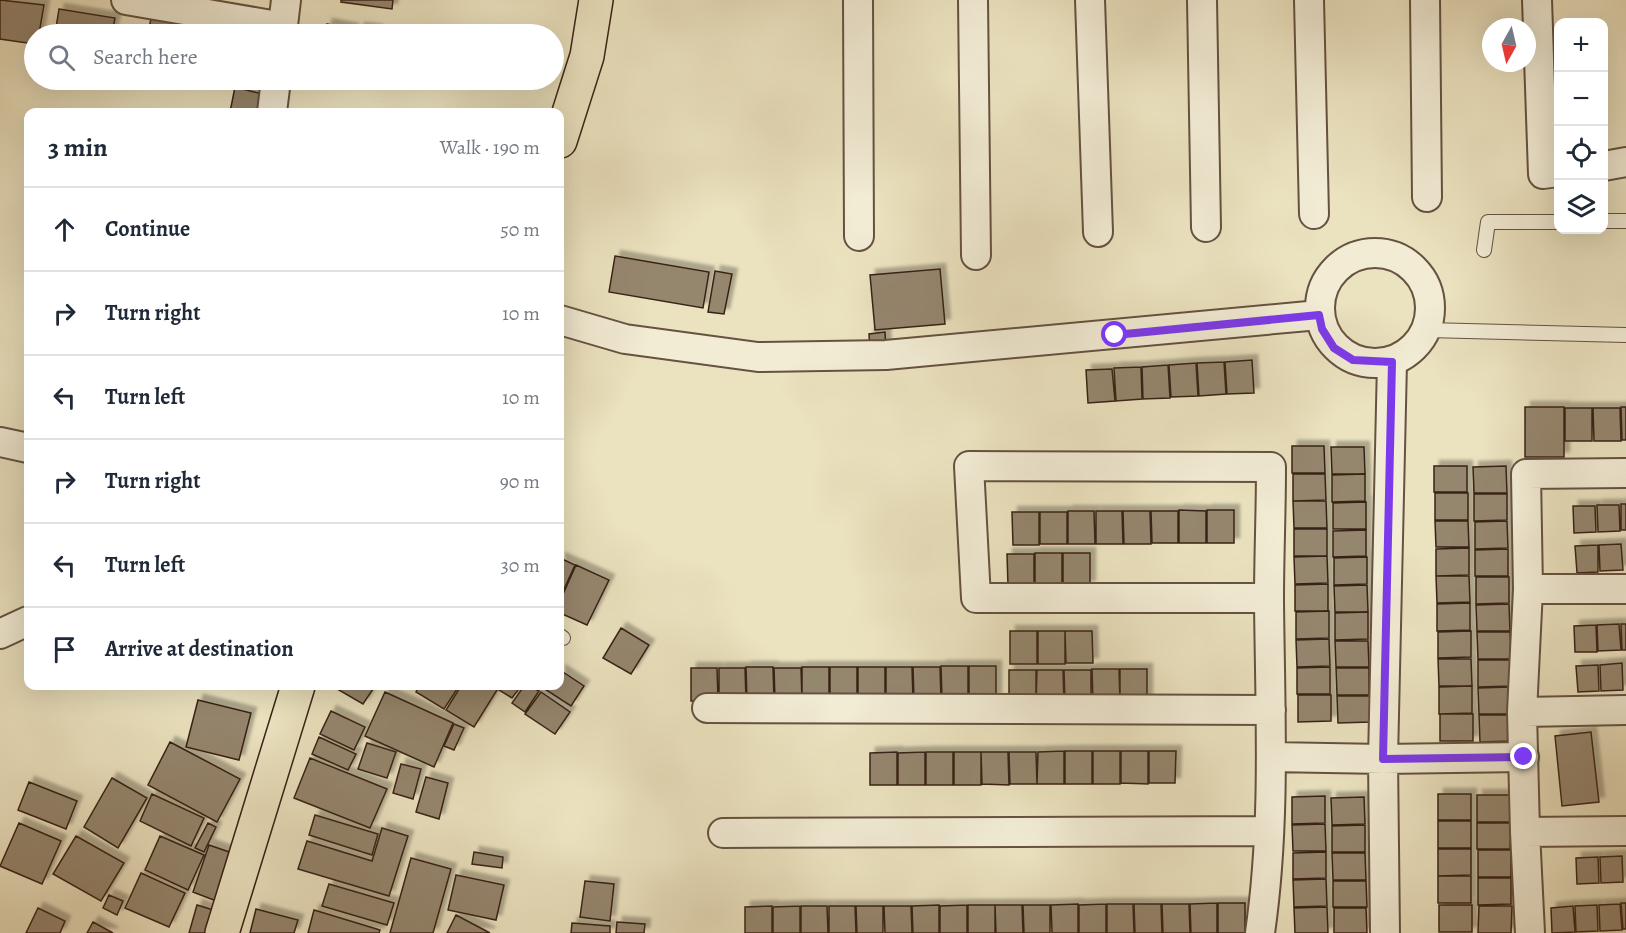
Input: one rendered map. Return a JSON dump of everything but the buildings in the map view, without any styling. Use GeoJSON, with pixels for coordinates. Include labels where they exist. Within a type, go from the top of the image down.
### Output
{"type":"FeatureCollection","features":[{"type":"Feature","properties":{"kind":"main road"},"geometry":{"type":"LineString","coordinates":[[564,128],[587,56],[596,0]]}},
{"type":"Feature","properties":{"kind":"main road"},"geometry":{"type":"LineString","coordinates":[[222,933],[297,690]]}},
{"type":"Feature","properties":{"kind":"street"},"geometry":{"type":"LineString","coordinates":[[126,0],[284,21]]}},
{"type":"Feature","properties":{"kind":"street"},"geometry":{"type":"LineString","coordinates":[[858,0],[859,236]]}},
{"type":"Feature","properties":{"kind":"street"},"geometry":{"type":"LineString","coordinates":[[973,0],[976,255]]}},
{"type":"Feature","properties":{"kind":"street"},"geometry":{"type":"LineString","coordinates":[[1090,0],[1098,232]]}},
{"type":"Feature","properties":{"kind":"street"},"geometry":{"type":"LineString","coordinates":[[1202,0],[1206,227]]}},
{"type":"Feature","properties":{"kind":"street"},"geometry":{"type":"LineString","coordinates":[[1309,0],[1314,214]]}},
{"type":"Feature","properties":{"kind":"street"},"geometry":{"type":"LineString","coordinates":[[1425,0],[1427,197]]}},
{"type":"Feature","properties":{"kind":"street"},"geometry":{"type":"LineString","coordinates":[[1537,0],[1543,174],[1554,173]]}},
{"type":"Feature","properties":{"kind":"street"},"geometry":{"type":"LineString","coordinates":[[272,108],[275,90]]}},
{"type":"Feature","properties":{"kind":"street"},"geometry":{"type":"LineString","coordinates":[[1608,164],[1626,162]]}},
{"type":"Feature","properties":{"kind":"street"},"geometry":{"type":"LineString","coordinates":[[1375,253],[1396,257],[1414,269],[1426,287],[1431,309],[1427,330],[1414,348],[1392,362],[1353,360],[1334,348],[1322,329],[1319,315],[1323,287],[1335,269],[1353,257],[1375,253]]}},
{"type":"Feature","properties":{"kind":"street"},"geometry":{"type":"LineString","coordinates":[[564,321],[625,339],[758,357],[886,355],[1319,315]]}},
{"type":"Feature","properties":{"kind":"street"},"geometry":{"type":"LineString","coordinates":[[1385,933],[1383,759],[1392,362]]}},
{"type":"Feature","properties":{"kind":"street"},"geometry":{"type":"LineString","coordinates":[[0,442],[24,447]]}},
{"type":"Feature","properties":{"kind":"street"},"geometry":{"type":"LineString","coordinates":[[1260,933],[1266,888],[1272,758],[1269,598],[1271,467],[969,466],[976,598],[1269,598]]}},
{"type":"Feature","properties":{"kind":"street"},"geometry":{"type":"LineString","coordinates":[[1530,933],[1522,712],[1528,589],[1526,474],[1626,473]]}},
{"type":"Feature","properties":{"kind":"street"},"geometry":{"type":"LineString","coordinates":[[1528,589],[1626,589]]}},
{"type":"Feature","properties":{"kind":"street"},"geometry":{"type":"LineString","coordinates":[[0,634],[24,623]]}},
{"type":"Feature","properties":{"kind":"street"},"geometry":{"type":"LineString","coordinates":[[707,708],[1271,710]]}},
{"type":"Feature","properties":{"kind":"street"},"geometry":{"type":"LineString","coordinates":[[1522,712],[1626,710]]}},
{"type":"Feature","properties":{"kind":"street"},"geometry":{"type":"LineString","coordinates":[[1272,758],[1524,757]]}},
{"type":"Feature","properties":{"kind":"street"},"geometry":{"type":"LineString","coordinates":[[723,833],[1269,831]]}},
{"type":"Feature","properties":{"kind":"street"},"geometry":{"type":"LineString","coordinates":[[1525,832],[1626,831]]}},
{"type":"Feature","properties":{"kind":"lane"},"geometry":{"type":"LineString","coordinates":[[1608,221],[1626,221]]}},
{"type":"Feature","properties":{"kind":"lane"},"geometry":{"type":"LineString","coordinates":[[1484,250],[1488,222],[1554,222]]}},
{"type":"Feature","properties":{"kind":"lane"},"geometry":{"type":"LineString","coordinates":[[1427,330],[1626,335]]}},
{"type":"Feature","properties":{"kind":"route"},"geometry":{"type":"LineString","coordinates":[[1115,335],[1319,315],[1322,329],[1334,348],[1353,360],[1392,362],[1383,759],[1524,757]]}}]}
